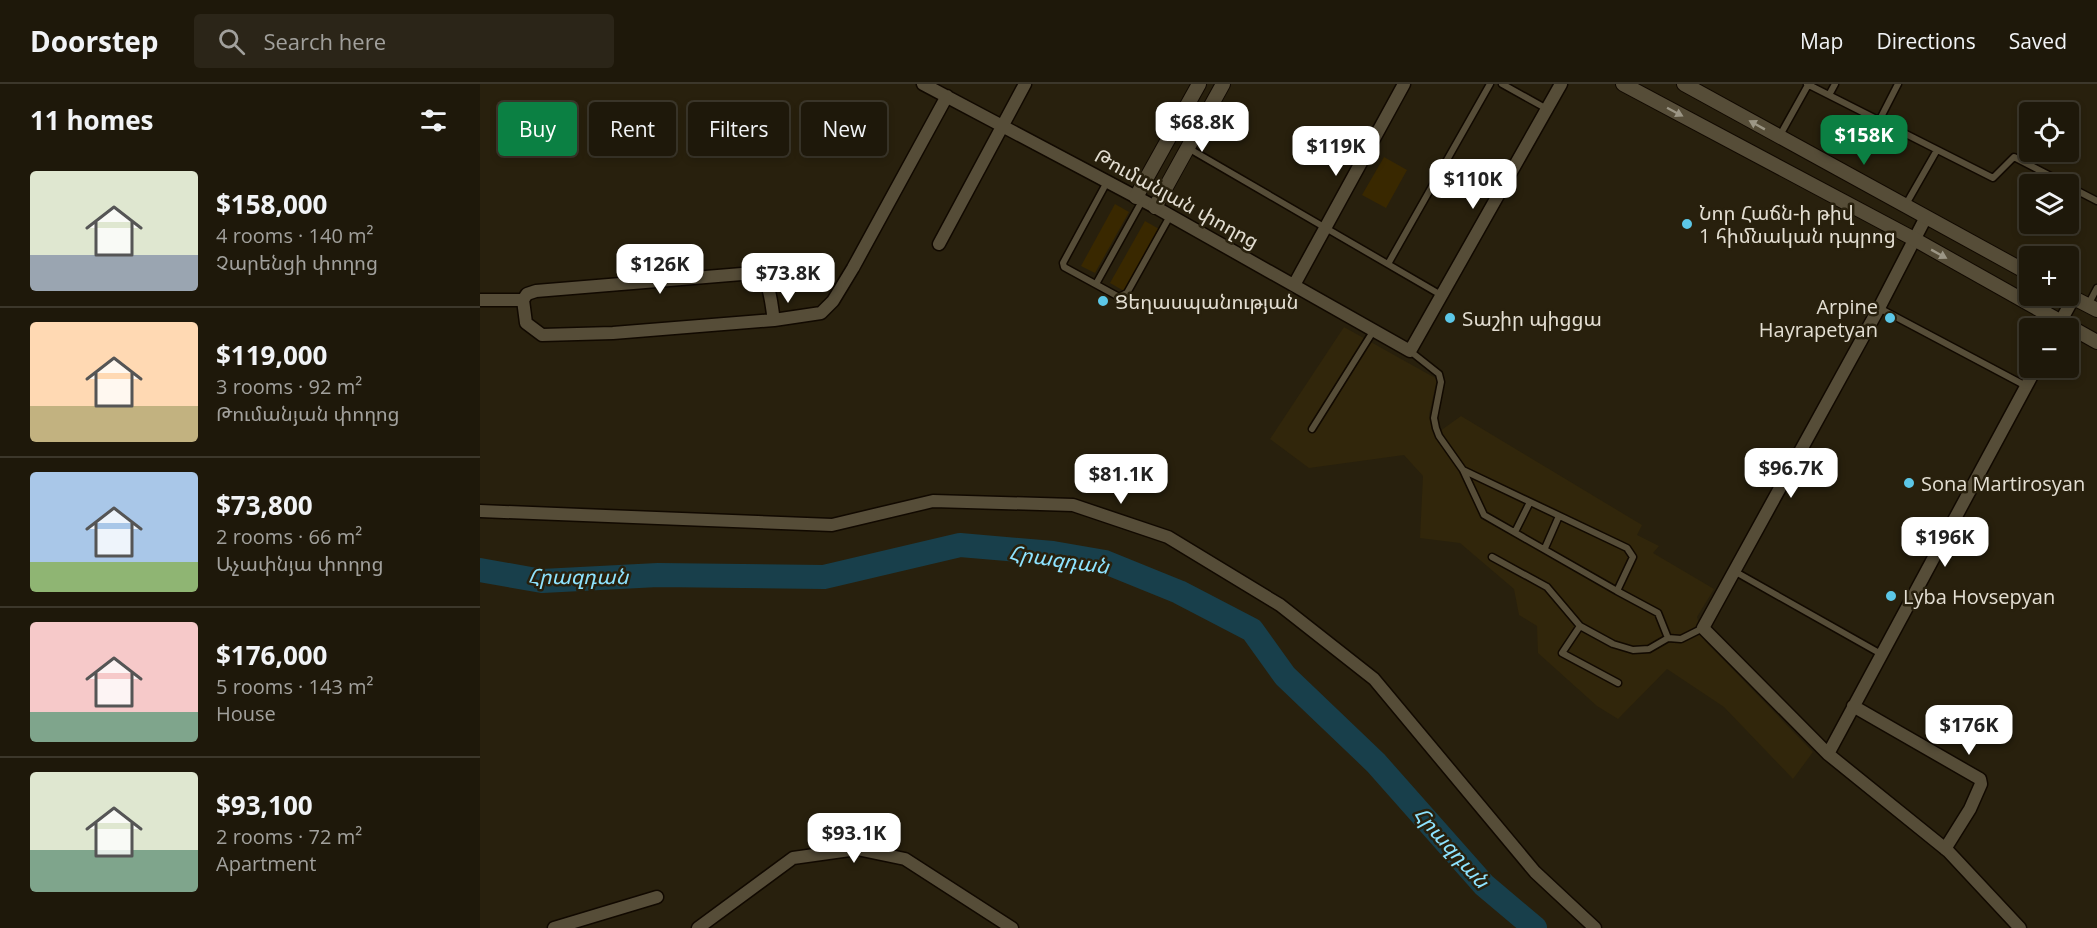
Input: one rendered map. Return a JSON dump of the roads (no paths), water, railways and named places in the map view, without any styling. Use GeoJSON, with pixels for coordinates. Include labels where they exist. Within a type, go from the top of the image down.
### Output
{"type":"FeatureCollection","features":[{"type":"Feature","properties":{"kind":"street","name":"Թումանյան փողոց"},"geometry":{"type":"LineString","coordinates":[[923,84],[1170,216],[1410,351]]}},
{"type":"Feature","properties":{"kind":"street"},"geometry":{"type":"LineString","coordinates":[[939,244],[1024,84]]}},
{"type":"Feature","properties":{"kind":"street"},"geometry":{"type":"LineString","coordinates":[[1144,202],[1199,84]]}},
{"type":"Feature","properties":{"kind":"street"},"geometry":{"type":"LineString","coordinates":[[1144,202],[1188,148],[1223,84]]}},
{"type":"Feature","properties":{"kind":"street"},"geometry":{"type":"LineString","coordinates":[[1294,285],[1404,84]]}},
{"type":"Feature","properties":{"kind":"street"},"geometry":{"type":"LineString","coordinates":[[1410,351],[1561,84]]}},
{"type":"Feature","properties":{"kind":"street"},"geometry":{"type":"LineString","coordinates":[[1623,84],[1914,239],[2047,318]]}},
{"type":"Feature","properties":{"kind":"street"},"geometry":{"type":"LineString","coordinates":[[1684,84],[2019,267]]}},
{"type":"Feature","properties":{"kind":"street"},"geometry":{"type":"LineString","coordinates":[[774,320],[765,280],[759,273],[531,291],[523,300],[525,322],[542,336],[613,333],[774,320],[822,313],[833,301],[947,96]]}},
{"type":"Feature","properties":{"kind":"street"},"geometry":{"type":"LineString","coordinates":[[1926,217],[1879,308],[1703,628],[1828,754],[1945,849],[2020,928]]}},
{"type":"Feature","properties":{"kind":"street"},"geometry":{"type":"LineString","coordinates":[[480,300],[523,300]]}},
{"type":"Feature","properties":{"kind":"street"},"geometry":{"type":"LineString","coordinates":[[2079,334],[2097,342]]}},
{"type":"Feature","properties":{"kind":"street"},"geometry":{"type":"LineString","coordinates":[[1828,754],[2030,378]]}},
{"type":"Feature","properties":{"kind":"street"},"geometry":{"type":"LineString","coordinates":[[480,511],[832,525],[933,501],[1073,505],[1168,537],[1280,605],[1374,679],[1535,872],[1595,928]]}},
{"type":"Feature","properties":{"kind":"street"},"geometry":{"type":"LineString","coordinates":[[1853,706],[1980,779],[1982,784],[1970,809],[1945,849]]}},
{"type":"Feature","properties":{"kind":"street"},"geometry":{"type":"LineString","coordinates":[[698,928],[793,858],[857,849],[904,859],[1012,928]]}},
{"type":"Feature","properties":{"kind":"street"},"geometry":{"type":"LineString","coordinates":[[554,928],[657,897]]}},
{"type":"Feature","properties":{"kind":"lane"},"geometry":{"type":"LineString","coordinates":[[1388,264],[1490,84]]}},
{"type":"Feature","properties":{"kind":"lane"},"geometry":{"type":"LineString","coordinates":[[1502,84],[1548,109]]}},
{"type":"Feature","properties":{"kind":"lane"},"geometry":{"type":"LineString","coordinates":[[1779,137],[1807,84],[1993,178],[2014,157],[2046,174]]}},
{"type":"Feature","properties":{"kind":"lane"},"geometry":{"type":"LineString","coordinates":[[1829,95],[1835,84]]}},
{"type":"Feature","properties":{"kind":"lane"},"geometry":{"type":"LineString","coordinates":[[1879,121],[1898,84]]}},
{"type":"Feature","properties":{"kind":"lane"},"geometry":{"type":"LineString","coordinates":[[1188,148],[1442,295]]}},
{"type":"Feature","properties":{"kind":"lane"},"geometry":{"type":"LineString","coordinates":[[1905,206],[1937,150]]}},
{"type":"Feature","properties":{"kind":"lane"},"geometry":{"type":"LineString","coordinates":[[1107,182],[1063,263],[1065,267],[1096,284],[1123,297],[1170,216]]}},
{"type":"Feature","properties":{"kind":"lane"},"geometry":{"type":"LineString","coordinates":[[2079,191],[2097,201]]}},
{"type":"Feature","properties":{"kind":"lane"},"geometry":{"type":"LineString","coordinates":[[1096,284],[1144,202]]}},
{"type":"Feature","properties":{"kind":"lane"},"geometry":{"type":"LineString","coordinates":[[2092,308],[2097,288]]}},
{"type":"Feature","properties":{"kind":"lane"},"geometry":{"type":"LineString","coordinates":[[1879,308],[2026,386]]}},
{"type":"Feature","properties":{"kind":"lane"},"geometry":{"type":"LineString","coordinates":[[1312,429],[1374,329]]}},
{"type":"Feature","properties":{"kind":"lane"},"geometry":{"type":"LineString","coordinates":[[1410,351],[1439,374],[1441,382],[1434,418],[1436,428],[1439,436],[1463,470],[1484,515],[1658,613],[1668,638]]}},
{"type":"Feature","properties":{"kind":"lane"},"geometry":{"type":"LineString","coordinates":[[1463,470],[1631,552],[1633,557],[1617,591]]}},
{"type":"Feature","properties":{"kind":"lane"},"geometry":{"type":"LineString","coordinates":[[1515,532],[1530,502]]}},
{"type":"Feature","properties":{"kind":"lane"},"geometry":{"type":"LineString","coordinates":[[1545,548],[1559,516]]}},
{"type":"Feature","properties":{"kind":"lane"},"geometry":{"type":"LineString","coordinates":[[1492,557],[1547,587],[1580,626],[1613,644],[1633,650],[1649,649],[1668,638],[1681,639],[1703,628]]}},
{"type":"Feature","properties":{"kind":"lane"},"geometry":{"type":"LineString","coordinates":[[1734,571],[1881,654]]}},
{"type":"Feature","properties":{"kind":"lane"},"geometry":{"type":"LineString","coordinates":[[1580,626],[1562,652],[1618,683]]}},
{"type":"Feature","properties":{"kind":"waterway","name":"Հրազդան"},"geometry":{"type":"LineString","coordinates":[[480,570],[542,581],[658,575],[824,577],[960,545],[1053,553],[1105,562],[1179,592],[1252,630],[1285,676],[1376,763],[1484,885],[1535,928]]}},
{"type":"Feature","properties":{"kind":"place","name":"Նոր Հաճն-ի թիվ 1 հիմնական դպրոց"},"geometry":{"type":"Point","coordinates":[1687,224]}},
{"type":"Feature","properties":{"kind":"place","name":"Ցեղասպանության"},"geometry":{"type":"Point","coordinates":[1103,301]}},
{"type":"Feature","properties":{"kind":"place","name":"Տաշիր պիցցա"},"geometry":{"type":"Point","coordinates":[1450,318]}},
{"type":"Feature","properties":{"kind":"place","name":"Arpine Hayrapetyan"},"geometry":{"type":"Point","coordinates":[1890,318]}},
{"type":"Feature","properties":{"kind":"place","name":"Sona Martirosyan"},"geometry":{"type":"Point","coordinates":[1909,483]}},
{"type":"Feature","properties":{"kind":"place","name":"Lyba Hovsepyan"},"geometry":{"type":"Point","coordinates":[1891,596]}}]}
